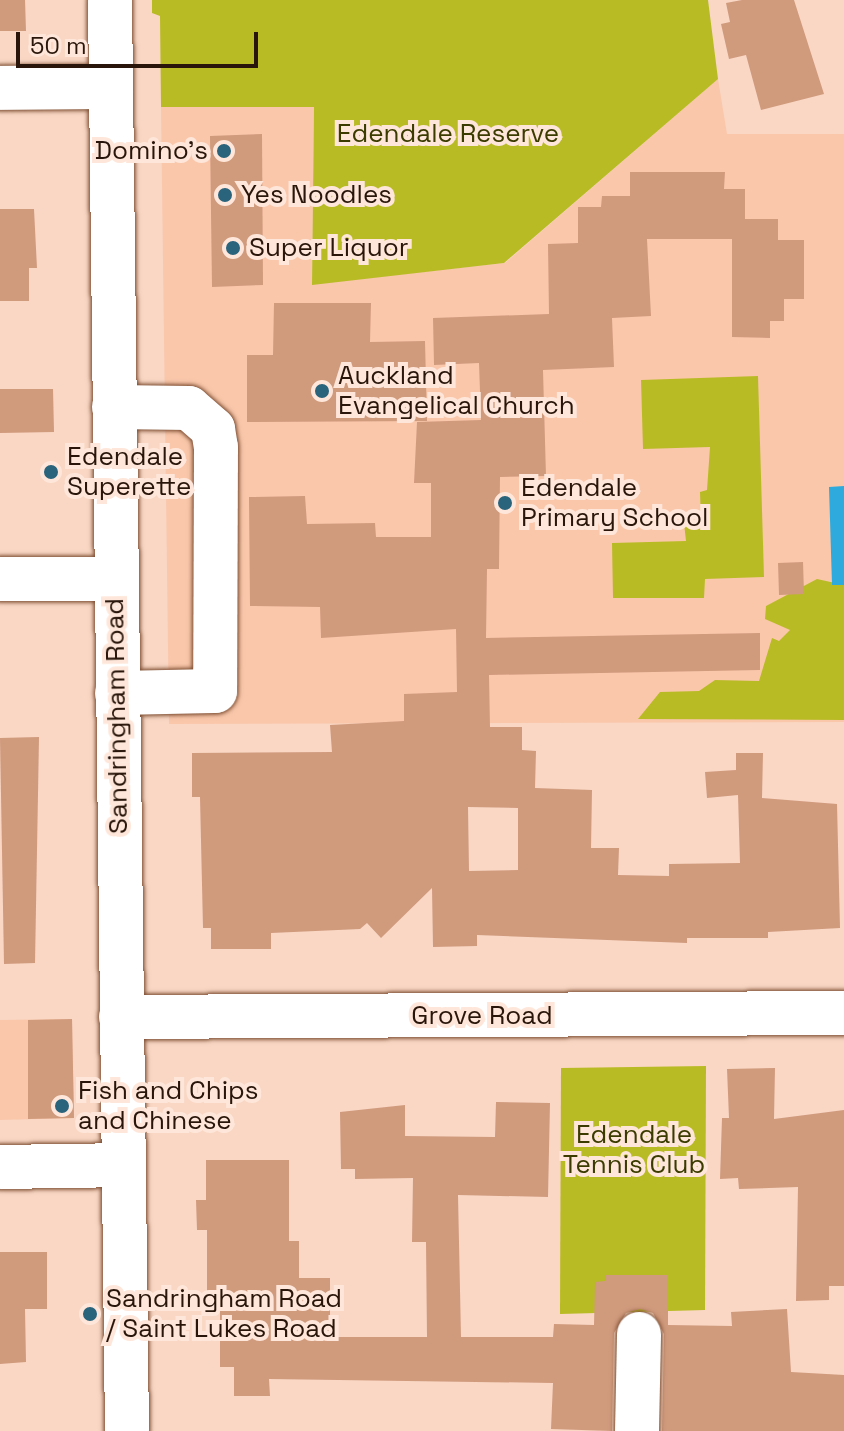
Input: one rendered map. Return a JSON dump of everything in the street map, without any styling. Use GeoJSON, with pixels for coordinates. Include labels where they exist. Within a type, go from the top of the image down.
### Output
{"type":"FeatureCollection","features":[{"type":"Feature","properties":{"kind":"main road","name":"Sandringham Road"},"geometry":{"type":"LineString","coordinates":[[110,0],[127,1431]]}},
{"type":"Feature","properties":{"kind":"main road"},"geometry":{"type":"LineString","coordinates":[[0,88],[111,87]]}},
{"type":"Feature","properties":{"kind":"main road"},"geometry":{"type":"LineString","coordinates":[[114,407],[189,408],[213,429],[216,447],[215,691],[117,693]]}},
{"type":"Feature","properties":{"kind":"main road"},"geometry":{"type":"LineString","coordinates":[[0,579],[115,579]]}},
{"type":"Feature","properties":{"kind":"main road","name":"Grove Road"},"geometry":{"type":"LineString","coordinates":[[121,1017],[844,1013]]}},
{"type":"Feature","properties":{"kind":"main road"},"geometry":{"type":"LineString","coordinates":[[0,1167],[123,1165]]}},
{"type":"Feature","properties":{"kind":"main road"},"geometry":{"type":"LineString","coordinates":[[637,1431],[639,1334]]}},
{"type":"Feature","properties":{"kind":"shaded area","name":"Edendale Primary School"},"geometry":{"type":"Polygon","coordinates":[[[718,79],[727,134],[844,134],[844,722],[169,724],[161,107],[314,107],[312,284],[505,263],[718,79]]]}},
{"type":"Feature","properties":{"kind":"shaded area"},"geometry":{"type":"Polygon","coordinates":[[[72,1019],[74,1118],[0,1120],[0,1020],[72,1019]]]}},
{"type":"Feature","properties":{"kind":"green space","name":"Edendale Reserve"},"geometry":{"type":"Polygon","coordinates":[[[152,0],[708,0],[718,79],[504,263],[312,285],[314,107],[161,107],[160,16],[152,13],[152,0]]]}},
{"type":"Feature","properties":{"kind":"green space"},"geometry":{"type":"Polygon","coordinates":[[[758,376],[764,577],[705,579],[704,598],[613,598],[612,543],[686,541],[684,523],[701,523],[700,492],[707,490],[710,447],[643,449],[641,380],[758,376]]]}},
{"type":"Feature","properties":{"kind":"green space"},"geometry":{"type":"Polygon","coordinates":[[[817,579],[844,585],[844,720],[638,719],[660,692],[699,691],[715,680],[759,681],[772,638],[779,641],[790,630],[765,619],[766,606],[817,579]]]}},
{"type":"Feature","properties":{"kind":"green space","name":"Edendale Tennis Club"},"geometry":{"type":"Polygon","coordinates":[[[706,1066],[705,1310],[560,1314],[561,1068],[706,1066]]]}},
{"type":"Feature","properties":{"kind":"water"},"geometry":{"type":"Polygon","coordinates":[[[844,486],[844,585],[832,585],[829,487],[844,486]]]}},
{"type":"Feature","properties":{"kind":"building"},"geometry":{"type":"Polygon","coordinates":[[[0,0],[25,0],[26,31],[0,31],[0,0]]]}},
{"type":"Feature","properties":{"kind":"building"},"geometry":{"type":"Polygon","coordinates":[[[794,0],[824,94],[761,110],[746,55],[729,59],[721,24],[730,22],[726,3],[794,0]]]}},
{"type":"Feature","properties":{"kind":"building"},"geometry":{"type":"Polygon","coordinates":[[[262,134],[263,285],[212,287],[210,136],[262,134]]]}},
{"type":"Feature","properties":{"kind":"building"},"geometry":{"type":"Polygon","coordinates":[[[630,172],[725,172],[724,189],[745,189],[745,219],[778,219],[778,240],[804,240],[804,299],[784,299],[784,321],[770,321],[770,338],[732,337],[732,239],[647,239],[651,316],[612,318],[614,367],[543,370],[546,476],[500,477],[499,569],[487,569],[486,638],[760,633],[760,670],[489,675],[490,727],[522,727],[522,750],[536,751],[535,788],[592,790],[591,848],[619,848],[618,875],[669,876],[669,864],[740,863],[738,795],[707,798],[705,772],[736,770],[736,753],[763,753],[762,798],[837,804],[840,928],[768,932],[768,938],[687,938],[687,943],[477,935],[477,946],[433,947],[432,888],[381,938],[367,923],[360,929],[271,933],[271,949],[211,949],[211,928],[203,928],[200,797],[192,797],[192,753],[332,752],[330,725],[404,721],[404,694],[457,692],[456,629],[321,638],[320,607],[250,606],[249,497],[305,496],[307,524],[375,523],[376,537],[431,537],[431,483],[414,483],[417,422],[481,420],[479,363],[434,365],[433,318],[549,314],[548,244],[578,243],[578,207],[601,207],[602,196],[630,196],[630,172]],[[468,807],[469,871],[518,870],[518,808],[468,807]]]}},
{"type":"Feature","properties":{"kind":"building"},"geometry":{"type":"Polygon","coordinates":[[[0,209],[34,209],[37,268],[29,268],[29,301],[0,301],[0,209]]]}},
{"type":"Feature","properties":{"kind":"building"},"geometry":{"type":"Polygon","coordinates":[[[274,303],[371,303],[370,342],[425,341],[427,421],[247,422],[247,355],[273,355],[274,303]]]}},
{"type":"Feature","properties":{"kind":"building"},"geometry":{"type":"Polygon","coordinates":[[[0,389],[53,389],[54,432],[0,433],[0,389]]]}},
{"type":"Feature","properties":{"kind":"building"},"geometry":{"type":"Polygon","coordinates":[[[803,562],[804,594],[779,595],[778,563],[803,562]]]}},
{"type":"Feature","properties":{"kind":"building"},"geometry":{"type":"Polygon","coordinates":[[[39,737],[35,963],[4,964],[0,738],[39,737]]]}},
{"type":"Feature","properties":{"kind":"building"},"geometry":{"type":"Polygon","coordinates":[[[72,1019],[74,1118],[28,1119],[28,1020],[72,1019]]]}},
{"type":"Feature","properties":{"kind":"building"},"geometry":{"type":"Polygon","coordinates":[[[775,1068],[774,1119],[844,1110],[844,1286],[829,1286],[829,1300],[796,1301],[798,1187],[739,1189],[738,1178],[720,1179],[722,1118],[729,1118],[727,1069],[775,1068]]]}},
{"type":"Feature","properties":{"kind":"building"},"geometry":{"type":"Polygon","coordinates":[[[496,1102],[550,1103],[548,1197],[458,1195],[461,1337],[553,1337],[554,1324],[594,1325],[595,1282],[605,1281],[605,1275],[668,1275],[668,1325],[732,1326],[731,1312],[787,1309],[791,1372],[844,1375],[844,1431],[662,1431],[664,1334],[653,1313],[640,1309],[626,1313],[614,1333],[612,1431],[551,1429],[553,1383],[269,1379],[270,1396],[234,1396],[234,1367],[220,1367],[220,1296],[207,1296],[207,1230],[197,1230],[196,1200],[206,1200],[206,1160],[289,1160],[289,1241],[299,1241],[299,1278],[330,1278],[330,1337],[427,1337],[426,1242],[412,1242],[413,1178],[355,1179],[355,1169],[341,1169],[340,1112],[405,1105],[405,1136],[495,1137],[496,1102]]]}},
{"type":"Feature","properties":{"kind":"building"},"geometry":{"type":"Polygon","coordinates":[[[0,1252],[47,1252],[47,1309],[25,1309],[26,1362],[0,1364],[0,1252]]]}},
{"type":"Feature","properties":{"kind":"place","name":"Domino's"},"geometry":{"type":"Point","coordinates":[224,151]}},
{"type":"Feature","properties":{"kind":"place","name":"Yes Noodles"},"geometry":{"type":"Point","coordinates":[225,195]}},
{"type":"Feature","properties":{"kind":"place","name":"Super Liquor"},"geometry":{"type":"Point","coordinates":[233,248]}},
{"type":"Feature","properties":{"kind":"place","name":"Auckland Evangelical Church"},"geometry":{"type":"Point","coordinates":[322,391]}},
{"type":"Feature","properties":{"kind":"place","name":"Edendale Superette"},"geometry":{"type":"Point","coordinates":[51,472]}},
{"type":"Feature","properties":{"kind":"place","name":"Edendale Primary School"},"geometry":{"type":"Point","coordinates":[505,503]}},
{"type":"Feature","properties":{"kind":"place","name":"Fish and Chips and Chinese"},"geometry":{"type":"Point","coordinates":[62,1106]}},
{"type":"Feature","properties":{"kind":"place","name":"Sandringham Road / Saint Lukes Road"},"geometry":{"type":"Point","coordinates":[90,1314]}}]}
